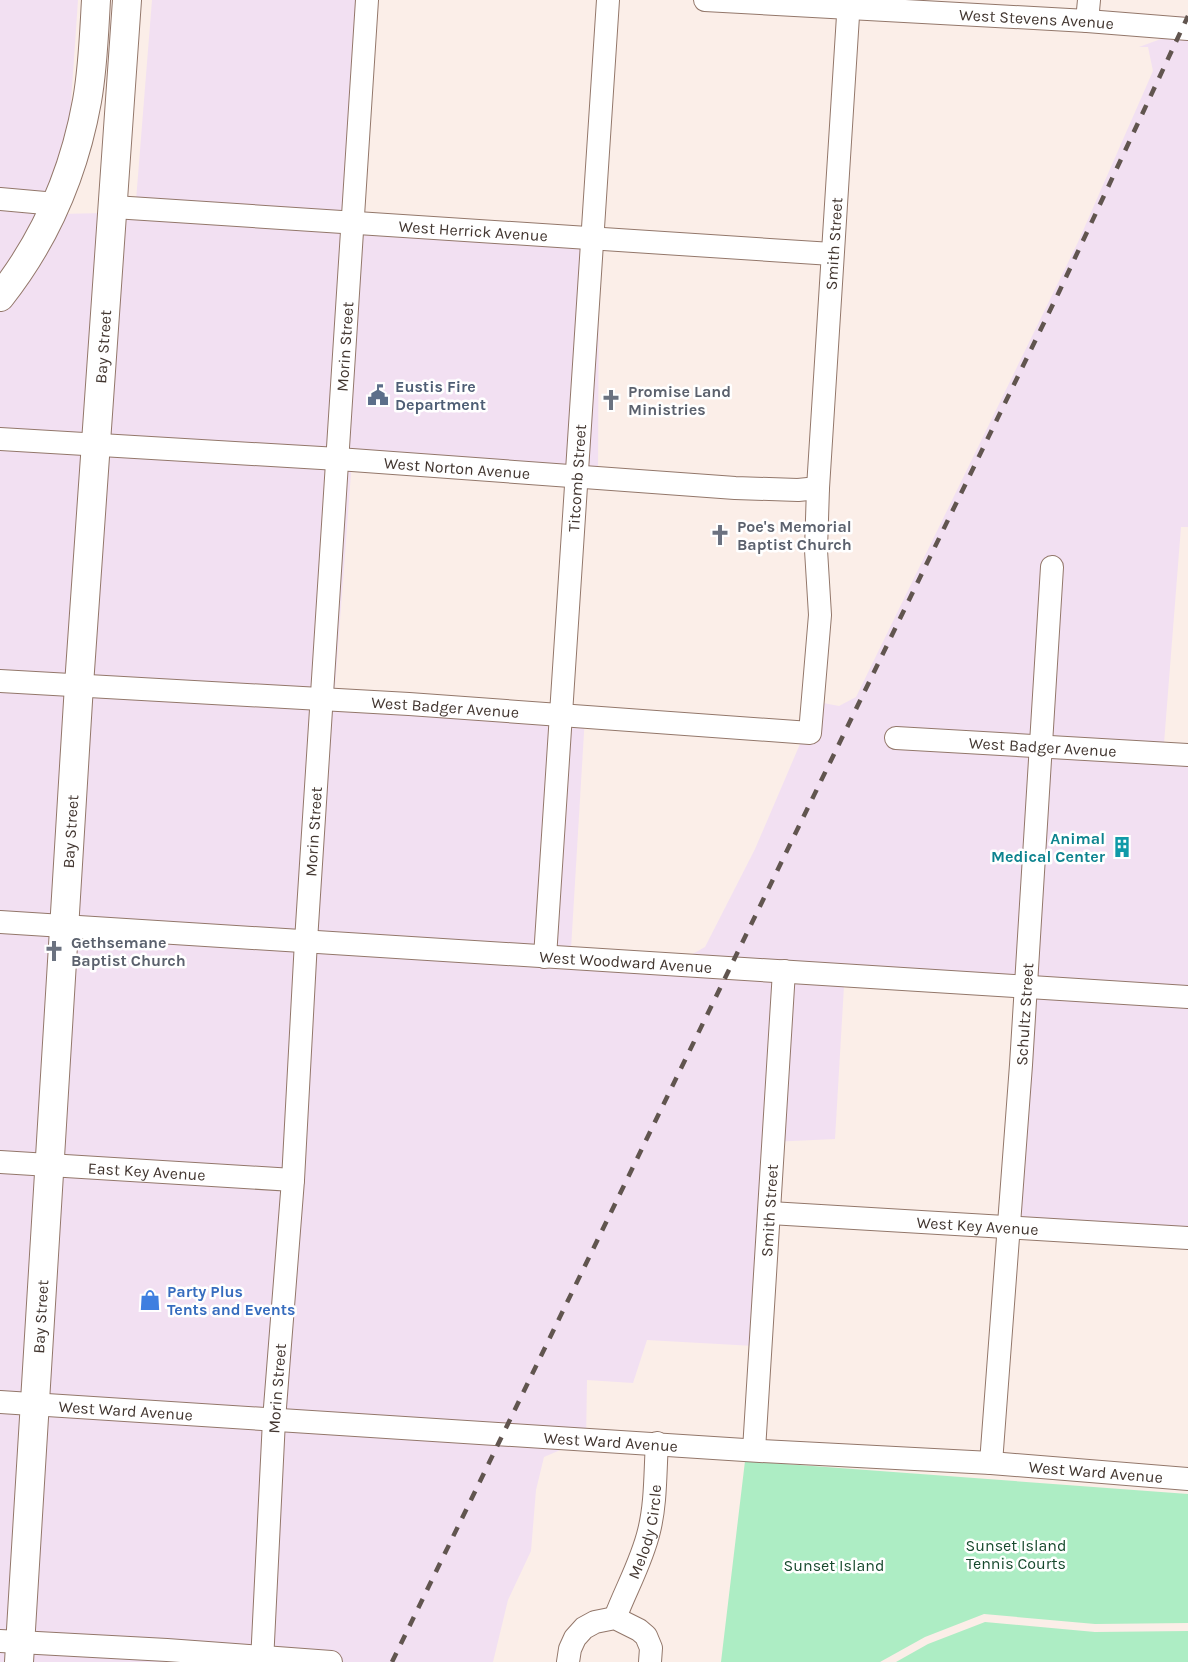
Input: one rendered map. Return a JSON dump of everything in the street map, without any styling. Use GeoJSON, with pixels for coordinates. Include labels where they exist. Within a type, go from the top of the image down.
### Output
{"type":"FeatureCollection","features":[{"type":"Feature","properties":{"kind":"main road"},"geometry":{"type":"LineString","coordinates":[[0,297],[33,250],[56,204],[74,155],[87,101],[96,0]]}},
{"type":"Feature","properties":{"kind":"main road","name":"Bay Street"},"geometry":{"type":"LineString","coordinates":[[13,1649],[35,1404],[79,685],[128,0]]}},
{"type":"Feature","properties":{"kind":"street","name":"Morin Street"},"geometry":{"type":"LineString","coordinates":[[262,1660],[274,1420],[292,1180],[367,0]]}},
{"type":"Feature","properties":{"kind":"street","name":"Titcomb Street"},"geometry":{"type":"LineString","coordinates":[[545,957],[608,0]]}},
{"type":"Feature","properties":{"kind":"street","name":"West Stevens Avenue"},"geometry":{"type":"LineString","coordinates":[[705,0],[1088,11],[1188,29]]}},
{"type":"Feature","properties":{"kind":"street","name":"Smith Street"},"geometry":{"type":"LineString","coordinates":[[810,733],[820,615],[816,550],[818,488],[849,4]]}},
{"type":"Feature","properties":{"kind":"street"},"geometry":{"type":"LineString","coordinates":[[0,199],[56,204]]}},
{"type":"Feature","properties":{"kind":"street","name":"West Herrick Avenue"},"geometry":{"type":"LineString","coordinates":[[114,207],[832,254]]}},
{"type":"Feature","properties":{"kind":"street","name":"West Norton Avenue"},"geometry":{"type":"LineString","coordinates":[[0,439],[338,459],[735,488],[798,490],[818,488]]}},
{"type":"Feature","properties":{"kind":"street","name":"Schultz Street"},"geometry":{"type":"LineString","coordinates":[[991,1463],[1021,1065],[1024,986],[1032,900],[1039,747],[1052,567]]}},
{"type":"Feature","properties":{"kind":"street","name":"West Badger Avenue"},"geometry":{"type":"LineString","coordinates":[[0,681],[321,699],[810,733]]}},
{"type":"Feature","properties":{"kind":"street","name":"West Badger Avenue"},"geometry":{"type":"LineString","coordinates":[[896,738],[1188,755]]}},
{"type":"Feature","properties":{"kind":"street","name":"West Woodward Avenue"},"geometry":{"type":"LineString","coordinates":[[0,922],[1188,997]]}},
{"type":"Feature","properties":{"kind":"street","name":"Smith Street"},"geometry":{"type":"LineString","coordinates":[[754,1450],[784,971]]}},
{"type":"Feature","properties":{"kind":"street","name":"East Key Avenue"},"geometry":{"type":"LineString","coordinates":[[0,1162],[292,1180]]}},
{"type":"Feature","properties":{"kind":"street","name":"West Key Avenue"},"geometry":{"type":"LineString","coordinates":[[770,1213],[1188,1238]]}},
{"type":"Feature","properties":{"kind":"street","name":"West Ward Avenue"},"geometry":{"type":"LineString","coordinates":[[0,1402],[991,1463],[1188,1479]]}},
{"type":"Feature","properties":{"kind":"street","name":"Melody Circle"},"geometry":{"type":"LineString","coordinates":[[615,1618],[642,1556],[649,1532],[654,1503],[657,1443]]}},
{"type":"Feature","properties":{"kind":"street"},"geometry":{"type":"LineString","coordinates":[[568,1662],[575,1638],[585,1628],[595,1622],[615,1618],[646,1636],[651,1648],[650,1662]]}},
{"type":"Feature","properties":{"kind":"street"},"geometry":{"type":"LineString","coordinates":[[13,1649],[167,1650],[262,1660],[331,1662]]}},
{"type":"Feature","properties":{"kind":"shaded area"},"geometry":{"type":"Polygon","coordinates":[[[0,0],[78,0],[70,117],[54,187],[0,283],[0,0]]]}},
{"type":"Feature","properties":{"kind":"shaded area"},"geometry":{"type":"Polygon","coordinates":[[[152,0],[373,0],[356,230],[599,248],[598,479],[352,460],[334,701],[585,716],[571,949],[72,918],[122,213],[135,213],[152,0]]]}},
{"type":"Feature","properties":{"kind":"shaded area"},"geometry":{"type":"Polygon","coordinates":[[[1178,16],[1188,17],[1188,527],[1181,527],[1163,756],[1188,757],[1188,987],[689,956],[705,947],[755,849],[818,702],[839,706],[856,697],[1078,242],[1153,71],[1148,47],[1139,47],[1169,36],[1178,16]]]}},
{"type":"Feature","properties":{"kind":"shaded area"},"geometry":{"type":"Polygon","coordinates":[[[105,213],[56,917],[0,913],[0,311],[60,214],[105,213]]]}},
{"type":"Feature","properties":{"kind":"shaded area"},"geometry":{"type":"Polygon","coordinates":[[[0,931],[55,935],[11,1662],[0,1662],[0,931]]]}},
{"type":"Feature","properties":{"kind":"shaded area"},"geometry":{"type":"Polygon","coordinates":[[[71,936],[844,986],[835,1139],[771,1142],[754,1346],[647,1340],[633,1383],[587,1380],[586,1444],[565,1448],[544,1457],[536,1490],[531,1551],[508,1600],[493,1662],[27,1662],[71,936]]]}},
{"type":"Feature","properties":{"kind":"shaded area"},"geometry":{"type":"Polygon","coordinates":[[[1014,995],[1188,1006],[1188,1239],[1005,1224],[1014,995]]]}},
{"type":"Feature","properties":{"kind":"green space","name":"Sunset Island"},"geometry":{"type":"Polygon","coordinates":[[[745,1461],[1188,1494],[1188,1623],[1095,1624],[984,1614],[925,1637],[880,1662],[721,1662],[745,1461]]]}},
{"type":"Feature","properties":{"kind":"green space"},"geometry":{"type":"Polygon","coordinates":[[[985,1622],[1095,1632],[1188,1631],[1188,1662],[896,1662],[928,1644],[985,1622]]]}},
{"type":"Feature","properties":{"kind":"railway"},"geometry":{"type":"LineString","coordinates":[[392,1662],[1059,292],[1188,16]]}},
{"type":"Feature","properties":{"kind":"place","name":"Eustis Fire Department"},"geometry":{"type":"Point","coordinates":[378,395]}},
{"type":"Feature","properties":{"kind":"place","name":"Promise Land Ministries"},"geometry":{"type":"Point","coordinates":[611,400]}},
{"type":"Feature","properties":{"kind":"place","name":"Poe's Memorial Baptist Church"},"geometry":{"type":"Point","coordinates":[720,535]}},
{"type":"Feature","properties":{"kind":"place","name":"Animal Medical Center"},"geometry":{"type":"Point","coordinates":[1122,847]}},
{"type":"Feature","properties":{"kind":"place","name":"Gethsemane Baptist Church"},"geometry":{"type":"Point","coordinates":[54,951]}},
{"type":"Feature","properties":{"kind":"place","name":"Party Plus Tents and Events"},"geometry":{"type":"Point","coordinates":[150,1300]}},
{"type":"Feature","properties":{"kind":"park label","name":"Sunset Island Tennis Courts"},"geometry":{"type":"Point","coordinates":[1016,1554]}}]}
